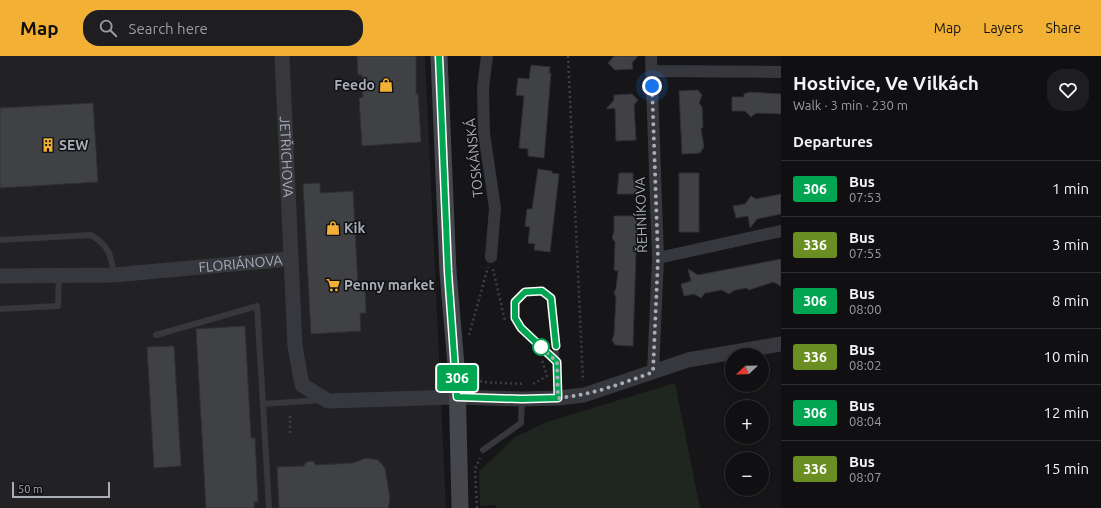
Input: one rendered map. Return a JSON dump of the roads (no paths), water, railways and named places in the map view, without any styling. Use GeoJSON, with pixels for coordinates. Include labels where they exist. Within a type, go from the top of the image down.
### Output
{"type":"FeatureCollection","features":[{"type":"Feature","properties":{"kind":"main road"},"geometry":{"type":"LineString","coordinates":[[439,56],[448,272],[457,397],[460,508]]}},
{"type":"Feature","properties":{"kind":"street","name":"JETŘICHOVA"},"geometry":{"type":"LineString","coordinates":[[282,56],[290,259]]}},
{"type":"Feature","properties":{"kind":"street","name":"TOSKÁNSKÁ"},"geometry":{"type":"LineString","coordinates":[[487,56],[483,88],[484,133],[495,208],[491,257]]}},
{"type":"Feature","properties":{"kind":"street","name":"ŘEHNÍKOVA"},"geometry":{"type":"LineString","coordinates":[[651,56],[658,258],[653,372]]}},
{"type":"Feature","properties":{"kind":"street"},"geometry":{"type":"LineString","coordinates":[[652,71],[781,72]]}},
{"type":"Feature","properties":{"kind":"street"},"geometry":{"type":"LineString","coordinates":[[658,258],[781,231]]}},
{"type":"Feature","properties":{"kind":"street","name":"FLORIÁNOVA"},"geometry":{"type":"LineString","coordinates":[[0,276],[114,275],[290,259],[295,346],[302,385],[327,400]]}},
{"type":"Feature","properties":{"kind":"street"},"geometry":{"type":"LineString","coordinates":[[327,400],[457,397],[522,399],[558,398],[584,395],[619,385],[688,360],[781,344]]}},
{"type":"Feature","properties":{"kind":"lane"},"geometry":{"type":"LineString","coordinates":[[0,240],[91,235],[103,243],[111,256],[114,275]]}},
{"type":"Feature","properties":{"kind":"lane"},"geometry":{"type":"LineString","coordinates":[[0,309],[58,306],[58,275]]}},
{"type":"Feature","properties":{"kind":"lane"},"geometry":{"type":"LineString","coordinates":[[557,362],[521,328],[515,318],[515,302],[525,292],[542,291],[551,298],[556,330],[557,362],[558,398]]}},
{"type":"Feature","properties":{"kind":"lane"},"geometry":{"type":"LineString","coordinates":[[156,335],[257,306],[269,508]]}},
{"type":"Feature","properties":{"kind":"lane"},"geometry":{"type":"LineString","coordinates":[[483,450],[521,423],[522,399]]}},
{"type":"Feature","properties":{"kind":"lane"},"geometry":{"type":"LineString","coordinates":[[263,404],[327,400]]}},
{"type":"Feature","properties":{"kind":"place","name":"Feedo"},"geometry":{"type":"Point","coordinates":[386,85]}},
{"type":"Feature","properties":{"kind":"place","name":"SEW"},"geometry":{"type":"Point","coordinates":[48,145]}},
{"type":"Feature","properties":{"kind":"place","name":"Kik"},"geometry":{"type":"Point","coordinates":[333,228]}},
{"type":"Feature","properties":{"kind":"place","name":"Penny market"},"geometry":{"type":"Point","coordinates":[333,285]}}]}
